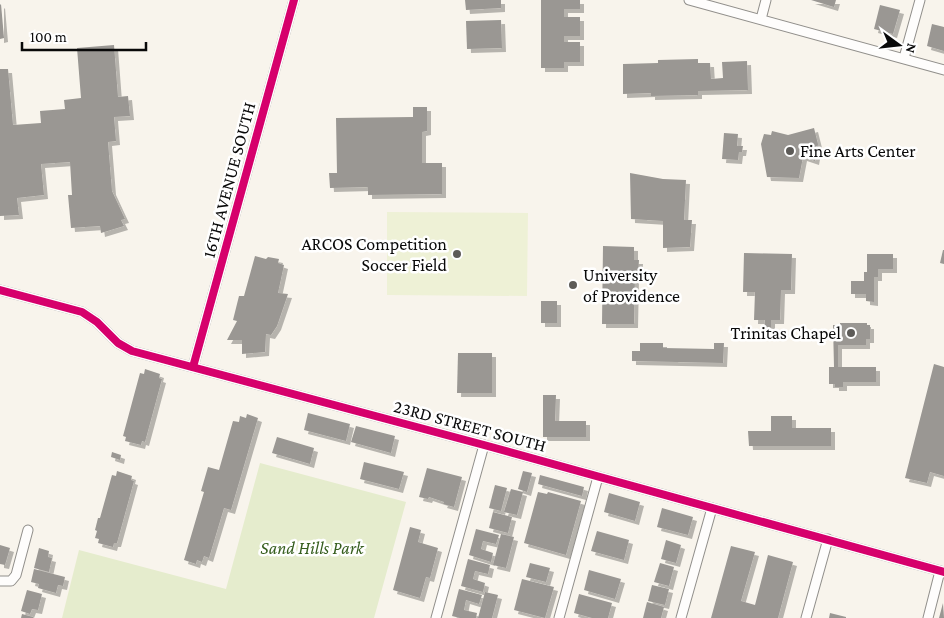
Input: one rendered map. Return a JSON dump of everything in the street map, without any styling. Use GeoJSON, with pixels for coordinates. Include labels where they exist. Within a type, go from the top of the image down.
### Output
{"type":"FeatureCollection","features":[{"type":"Feature","properties":{"kind":"street","name":"16TH AVENUE SOUTH"},"geometry":{"type":"LineString","coordinates":[[192,367],[294,0]]}},
{"type":"Feature","properties":{"kind":"street"},"geometry":{"type":"LineString","coordinates":[[689,0],[944,70]]}},
{"type":"Feature","properties":{"kind":"street"},"geometry":{"type":"LineString","coordinates":[[760,20],[766,0]]}},
{"type":"Feature","properties":{"kind":"street"},"geometry":{"type":"LineString","coordinates":[[904,58],[920,0]]}},
{"type":"Feature","properties":{"kind":"street","name":"23RD STREET SOUTH"},"geometry":{"type":"LineString","coordinates":[[0,290],[82,312],[97,322],[118,343],[132,351],[484,445],[942,571]]}},
{"type":"Feature","properties":{"kind":"street"},"geometry":{"type":"LineString","coordinates":[[436,618],[484,445]]}},
{"type":"Feature","properties":{"kind":"street"},"geometry":{"type":"LineString","coordinates":[[559,618],[598,477]]}},
{"type":"Feature","properties":{"kind":"street"},"geometry":{"type":"LineString","coordinates":[[681,618],[712,508]]}},
{"type":"Feature","properties":{"kind":"street"},"geometry":{"type":"LineString","coordinates":[[0,581],[10,580],[16,575],[28,530]]}},
{"type":"Feature","properties":{"kind":"street"},"geometry":{"type":"LineString","coordinates":[[806,618],[828,539]]}},
{"type":"Feature","properties":{"kind":"street"},"geometry":{"type":"LineString","coordinates":[[928,618],[942,571]]}},
{"type":"Feature","properties":{"kind":"green space","name":"ARCOS Competition Soccer Field"},"geometry":{"type":"Polygon","coordinates":[[[387,212],[528,213],[527,296],[387,295],[387,212]]]}},
{"type":"Feature","properties":{"kind":"green space","name":"Sand Hills Park"},"geometry":{"type":"Polygon","coordinates":[[[260,463],[406,502],[374,618],[62,618],[79,550],[226,589],[260,463]]]}},
{"type":"Feature","properties":{"kind":"building"},"geometry":{"type":"Polygon","coordinates":[[[465,0],[501,0],[501,8],[466,10],[465,0]]]}},
{"type":"Feature","properties":{"kind":"building"},"geometry":{"type":"Polygon","coordinates":[[[541,0],[580,0],[580,9],[564,9],[564,17],[580,17],[580,36],[564,36],[564,42],[580,42],[580,62],[564,62],[564,68],[541,68],[541,0]]]}},
{"type":"Feature","properties":{"kind":"building"},"geometry":{"type":"Polygon","coordinates":[[[811,0],[836,0],[834,7],[811,0]]]}},
{"type":"Feature","properties":{"kind":"building"},"geometry":{"type":"Polygon","coordinates":[[[0,5],[4,38],[0,39],[0,5]]]}},
{"type":"Feature","properties":{"kind":"building"},"geometry":{"type":"Polygon","coordinates":[[[880,5],[900,10],[893,34],[874,29],[880,5]]]}},
{"type":"Feature","properties":{"kind":"building"},"geometry":{"type":"Polygon","coordinates":[[[501,20],[502,48],[467,49],[466,21],[501,20]]]}},
{"type":"Feature","properties":{"kind":"building"},"geometry":{"type":"Polygon","coordinates":[[[932,24],[944,27],[944,51],[927,46],[932,24]]]}},
{"type":"Feature","properties":{"kind":"building"},"geometry":{"type":"Polygon","coordinates":[[[114,45],[118,97],[128,96],[130,116],[114,117],[116,141],[108,142],[112,191],[125,219],[121,220],[124,226],[101,233],[100,226],[71,228],[68,195],[72,195],[70,162],[41,164],[44,195],[17,198],[19,215],[0,216],[0,69],[8,69],[13,125],[41,123],[40,111],[65,109],[64,100],[81,98],[77,48],[114,45]]]}},
{"type":"Feature","properties":{"kind":"building"},"geometry":{"type":"Polygon","coordinates":[[[698,59],[698,63],[710,63],[711,79],[723,78],[722,62],[747,61],[748,90],[698,91],[698,95],[651,96],[651,93],[623,94],[623,64],[658,63],[658,60],[698,59]]]}},
{"type":"Feature","properties":{"kind":"building"},"geometry":{"type":"Polygon","coordinates":[[[413,107],[427,107],[427,131],[422,132],[422,163],[442,163],[442,194],[368,195],[368,187],[330,188],[329,173],[337,173],[336,118],[413,117],[413,107]]]}},
{"type":"Feature","properties":{"kind":"building","name":"Fine Arts Center"},"geometry":{"type":"Polygon","coordinates":[[[814,128],[818,144],[815,161],[803,157],[799,178],[767,177],[761,144],[764,134],[771,135],[772,131],[788,135],[814,128]]]}},
{"type":"Feature","properties":{"kind":"building"},"geometry":{"type":"Polygon","coordinates":[[[724,133],[738,134],[737,146],[743,146],[742,152],[739,152],[738,160],[722,159],[724,133]]]}},
{"type":"Feature","properties":{"kind":"building"},"geometry":{"type":"Polygon","coordinates":[[[630,173],[663,179],[686,180],[684,220],[692,220],[690,247],[663,248],[663,221],[631,219],[630,173]]]}},
{"type":"Feature","properties":{"kind":"building"},"geometry":{"type":"Polygon","coordinates":[[[603,246],[634,247],[634,260],[639,260],[638,275],[635,275],[634,324],[602,324],[603,246]]]}},
{"type":"Feature","properties":{"kind":"building"},"geometry":{"type":"Polygon","coordinates":[[[944,250],[944,264],[940,263],[944,250]]]}},
{"type":"Feature","properties":{"kind":"building"},"geometry":{"type":"Polygon","coordinates":[[[744,253],[792,254],[791,290],[781,290],[780,320],[771,320],[771,329],[764,329],[765,320],[754,320],[755,292],[743,292],[744,253]]]}},
{"type":"Feature","properties":{"kind":"building"},"geometry":{"type":"Polygon","coordinates":[[[867,254],[893,254],[893,269],[878,269],[878,277],[874,277],[874,302],[866,301],[866,294],[851,294],[851,281],[864,281],[864,272],[867,272],[867,254]]]}},
{"type":"Feature","properties":{"kind":"building"},"geometry":{"type":"Polygon","coordinates":[[[255,256],[266,259],[268,257],[279,259],[278,263],[284,265],[278,293],[288,294],[277,326],[271,335],[266,334],[265,352],[242,354],[242,340],[227,340],[237,321],[233,320],[239,296],[244,296],[255,256]]]}},
{"type":"Feature","properties":{"kind":"building"},"geometry":{"type":"Polygon","coordinates":[[[541,301],[557,301],[557,323],[541,323],[541,301]]]}},
{"type":"Feature","properties":{"kind":"building"},"geometry":{"type":"Polygon","coordinates":[[[840,323],[867,323],[867,325],[870,325],[870,339],[866,339],[866,345],[838,345],[838,367],[876,367],[876,382],[843,382],[843,387],[835,387],[835,384],[829,384],[829,367],[834,367],[833,325],[840,325],[840,323]]]}},
{"type":"Feature","properties":{"kind":"building"},"geometry":{"type":"Polygon","coordinates":[[[640,343],[663,343],[663,348],[714,349],[714,343],[724,343],[723,363],[632,361],[632,351],[640,351],[640,343]]]}},
{"type":"Feature","properties":{"kind":"building"},"geometry":{"type":"Polygon","coordinates":[[[458,353],[492,353],[492,393],[457,393],[458,353]]]}},
{"type":"Feature","properties":{"kind":"building"},"geometry":{"type":"Polygon","coordinates":[[[934,364],[944,367],[944,476],[930,472],[927,483],[905,478],[934,364]]]}},
{"type":"Feature","properties":{"kind":"building"},"geometry":{"type":"Polygon","coordinates":[[[145,369],[160,374],[159,378],[162,379],[145,442],[142,441],[141,445],[125,441],[126,437],[123,436],[140,373],[144,374],[145,369]]]}},
{"type":"Feature","properties":{"kind":"building"},"geometry":{"type":"Polygon","coordinates":[[[543,395],[556,395],[555,421],[586,421],[586,437],[543,437],[543,395]]]}},
{"type":"Feature","properties":{"kind":"building"},"geometry":{"type":"Polygon","coordinates":[[[308,413],[350,424],[346,441],[304,430],[308,413]]]}},
{"type":"Feature","properties":{"kind":"building"},"geometry":{"type":"Polygon","coordinates":[[[247,414],[258,418],[231,510],[224,508],[209,558],[204,556],[202,562],[197,560],[196,564],[184,560],[204,492],[201,491],[208,467],[219,470],[233,421],[239,422],[240,416],[246,418],[247,414]]]}},
{"type":"Feature","properties":{"kind":"building"},"geometry":{"type":"Polygon","coordinates":[[[771,416],[792,416],[792,428],[831,428],[831,446],[749,446],[748,431],[771,431],[771,416]]]}},
{"type":"Feature","properties":{"kind":"building"},"geometry":{"type":"Polygon","coordinates":[[[356,426],[395,436],[391,453],[351,442],[356,426]]]}},
{"type":"Feature","properties":{"kind":"building"},"geometry":{"type":"Polygon","coordinates":[[[277,437],[314,448],[310,464],[272,453],[277,437]]]}},
{"type":"Feature","properties":{"kind":"building"},"geometry":{"type":"Polygon","coordinates":[[[112,452],[121,455],[120,460],[111,457],[112,452]]]}},
{"type":"Feature","properties":{"kind":"building"},"geometry":{"type":"Polygon","coordinates":[[[364,462],[404,472],[399,489],[360,479],[364,462]]]}},
{"type":"Feature","properties":{"kind":"building"},"geometry":{"type":"Polygon","coordinates":[[[427,468],[462,477],[454,507],[429,497],[428,499],[419,497],[427,468]]]}},
{"type":"Feature","properties":{"kind":"building"},"geometry":{"type":"Polygon","coordinates":[[[117,471],[132,476],[131,480],[134,481],[117,543],[114,543],[113,547],[98,543],[99,539],[95,538],[97,531],[95,530],[112,475],[116,476],[117,471]]]}},
{"type":"Feature","properties":{"kind":"building"},"geometry":{"type":"Polygon","coordinates":[[[523,471],[532,473],[527,492],[518,489],[523,471]]]}},
{"type":"Feature","properties":{"kind":"building"},"geometry":{"type":"Polygon","coordinates":[[[540,475],[584,487],[582,496],[538,484],[540,475]]]}},
{"type":"Feature","properties":{"kind":"building"},"geometry":{"type":"Polygon","coordinates":[[[495,485],[507,488],[501,511],[489,508],[495,485]]]}},
{"type":"Feature","properties":{"kind":"building"},"geometry":{"type":"Polygon","coordinates":[[[511,489],[523,492],[517,515],[504,512],[511,489]]]}},
{"type":"Feature","properties":{"kind":"building"},"geometry":{"type":"Polygon","coordinates":[[[538,492],[547,494],[548,492],[581,501],[566,555],[524,543],[538,492]]]}},
{"type":"Feature","properties":{"kind":"building"},"geometry":{"type":"Polygon","coordinates":[[[609,493],[640,502],[635,521],[604,512],[609,493]]]}},
{"type":"Feature","properties":{"kind":"building"},"geometry":{"type":"Polygon","coordinates":[[[662,508],[693,517],[688,535],[657,527],[662,508]]]}},
{"type":"Feature","properties":{"kind":"building"},"geometry":{"type":"Polygon","coordinates":[[[493,512],[512,517],[508,533],[489,528],[493,512]]]}},
{"type":"Feature","properties":{"kind":"building"},"geometry":{"type":"Polygon","coordinates":[[[410,527],[421,530],[418,542],[438,548],[430,578],[426,577],[420,598],[393,590],[410,527]]]}},
{"type":"Feature","properties":{"kind":"building"},"geometry":{"type":"Polygon","coordinates":[[[476,529],[499,535],[496,544],[483,541],[481,549],[493,553],[491,562],[469,555],[476,529]]]}},
{"type":"Feature","properties":{"kind":"building"},"geometry":{"type":"Polygon","coordinates":[[[597,531],[629,540],[624,560],[591,551],[597,531]]]}},
{"type":"Feature","properties":{"kind":"building"},"geometry":{"type":"Polygon","coordinates":[[[501,534],[514,537],[506,568],[493,565],[501,534]]]}},
{"type":"Feature","properties":{"kind":"building"},"geometry":{"type":"Polygon","coordinates":[[[666,540],[681,545],[676,563],[661,559],[666,540]]]}},
{"type":"Feature","properties":{"kind":"building"},"geometry":{"type":"Polygon","coordinates":[[[0,545],[10,548],[5,565],[0,564],[0,545]]]}},
{"type":"Feature","properties":{"kind":"building"},"geometry":{"type":"Polygon","coordinates":[[[731,546],[755,552],[741,601],[755,605],[768,555],[793,562],[778,618],[711,618],[731,546]]]}},
{"type":"Feature","properties":{"kind":"building"},"geometry":{"type":"Polygon","coordinates":[[[39,548],[49,551],[48,557],[52,558],[49,572],[34,568],[39,548]]]}},
{"type":"Feature","properties":{"kind":"building"},"geometry":{"type":"Polygon","coordinates":[[[468,559],[490,565],[488,574],[475,571],[473,579],[485,583],[483,592],[461,586],[468,559]]]}},
{"type":"Feature","properties":{"kind":"building"},"geometry":{"type":"Polygon","coordinates":[[[530,563],[550,568],[546,582],[526,577],[530,563]]]}},
{"type":"Feature","properties":{"kind":"building"},"geometry":{"type":"Polygon","coordinates":[[[660,563],[674,567],[669,586],[654,582],[660,563]]]}},
{"type":"Feature","properties":{"kind":"building"},"geometry":{"type":"Polygon","coordinates":[[[34,569],[65,577],[63,586],[58,585],[56,593],[38,588],[39,584],[31,582],[34,569]]]}},
{"type":"Feature","properties":{"kind":"building"},"geometry":{"type":"Polygon","coordinates":[[[589,570],[621,579],[615,599],[584,590],[589,570]]]}},
{"type":"Feature","properties":{"kind":"building"},"geometry":{"type":"Polygon","coordinates":[[[522,579],[554,587],[545,618],[514,610],[522,579]]]}},
{"type":"Feature","properties":{"kind":"building"},"geometry":{"type":"Polygon","coordinates":[[[652,585],[669,589],[665,605],[648,601],[652,585]]]}},
{"type":"Feature","properties":{"kind":"building"},"geometry":{"type":"Polygon","coordinates":[[[459,589],[482,595],[479,604],[466,600],[464,610],[477,613],[476,618],[452,616],[459,589]]]}},
{"type":"Feature","properties":{"kind":"building"},"geometry":{"type":"Polygon","coordinates":[[[27,590],[42,594],[38,610],[32,609],[30,614],[21,611],[27,590]]]}},
{"type":"Feature","properties":{"kind":"building"},"geometry":{"type":"Polygon","coordinates":[[[485,592],[498,595],[492,618],[478,618],[485,592]]]}},
{"type":"Feature","properties":{"kind":"building"},"geometry":{"type":"Polygon","coordinates":[[[579,594],[612,603],[608,618],[592,618],[574,613],[579,594]]]}},
{"type":"Feature","properties":{"kind":"building"},"geometry":{"type":"Polygon","coordinates":[[[647,602],[664,607],[661,618],[643,618],[647,602]]]}},
{"type":"Feature","properties":{"kind":"building"},"geometry":{"type":"Polygon","coordinates":[[[943,603],[944,618],[939,618],[943,603]]]}},
{"type":"Feature","properties":{"kind":"building"},"geometry":{"type":"Polygon","coordinates":[[[830,613],[846,617],[846,618],[829,618],[830,613]]]}},
{"type":"Feature","properties":{"kind":"building"},"geometry":{"type":"Polygon","coordinates":[[[22,614],[33,617],[33,618],[21,618],[22,614]]]}},
{"type":"Feature","properties":{"kind":"cycle path"},"geometry":{"type":"LineString","coordinates":[[193,367],[294,0]]}},
{"type":"Feature","properties":{"kind":"cycle path"},"geometry":{"type":"LineString","coordinates":[[0,290],[82,312],[97,322],[118,343],[132,351],[484,445],[944,572]]}},
{"type":"Feature","properties":{"kind":"place","name":"Fine Arts Center"},"geometry":{"type":"Point","coordinates":[790,151]}},
{"type":"Feature","properties":{"kind":"place","name":"ARCOS Competition Soccer Field"},"geometry":{"type":"Point","coordinates":[457,254]}},
{"type":"Feature","properties":{"kind":"place","name":"University of Providence"},"geometry":{"type":"Point","coordinates":[573,285]}},
{"type":"Feature","properties":{"kind":"place","name":"Trinitas Chapel"},"geometry":{"type":"Point","coordinates":[851,333]}}]}
